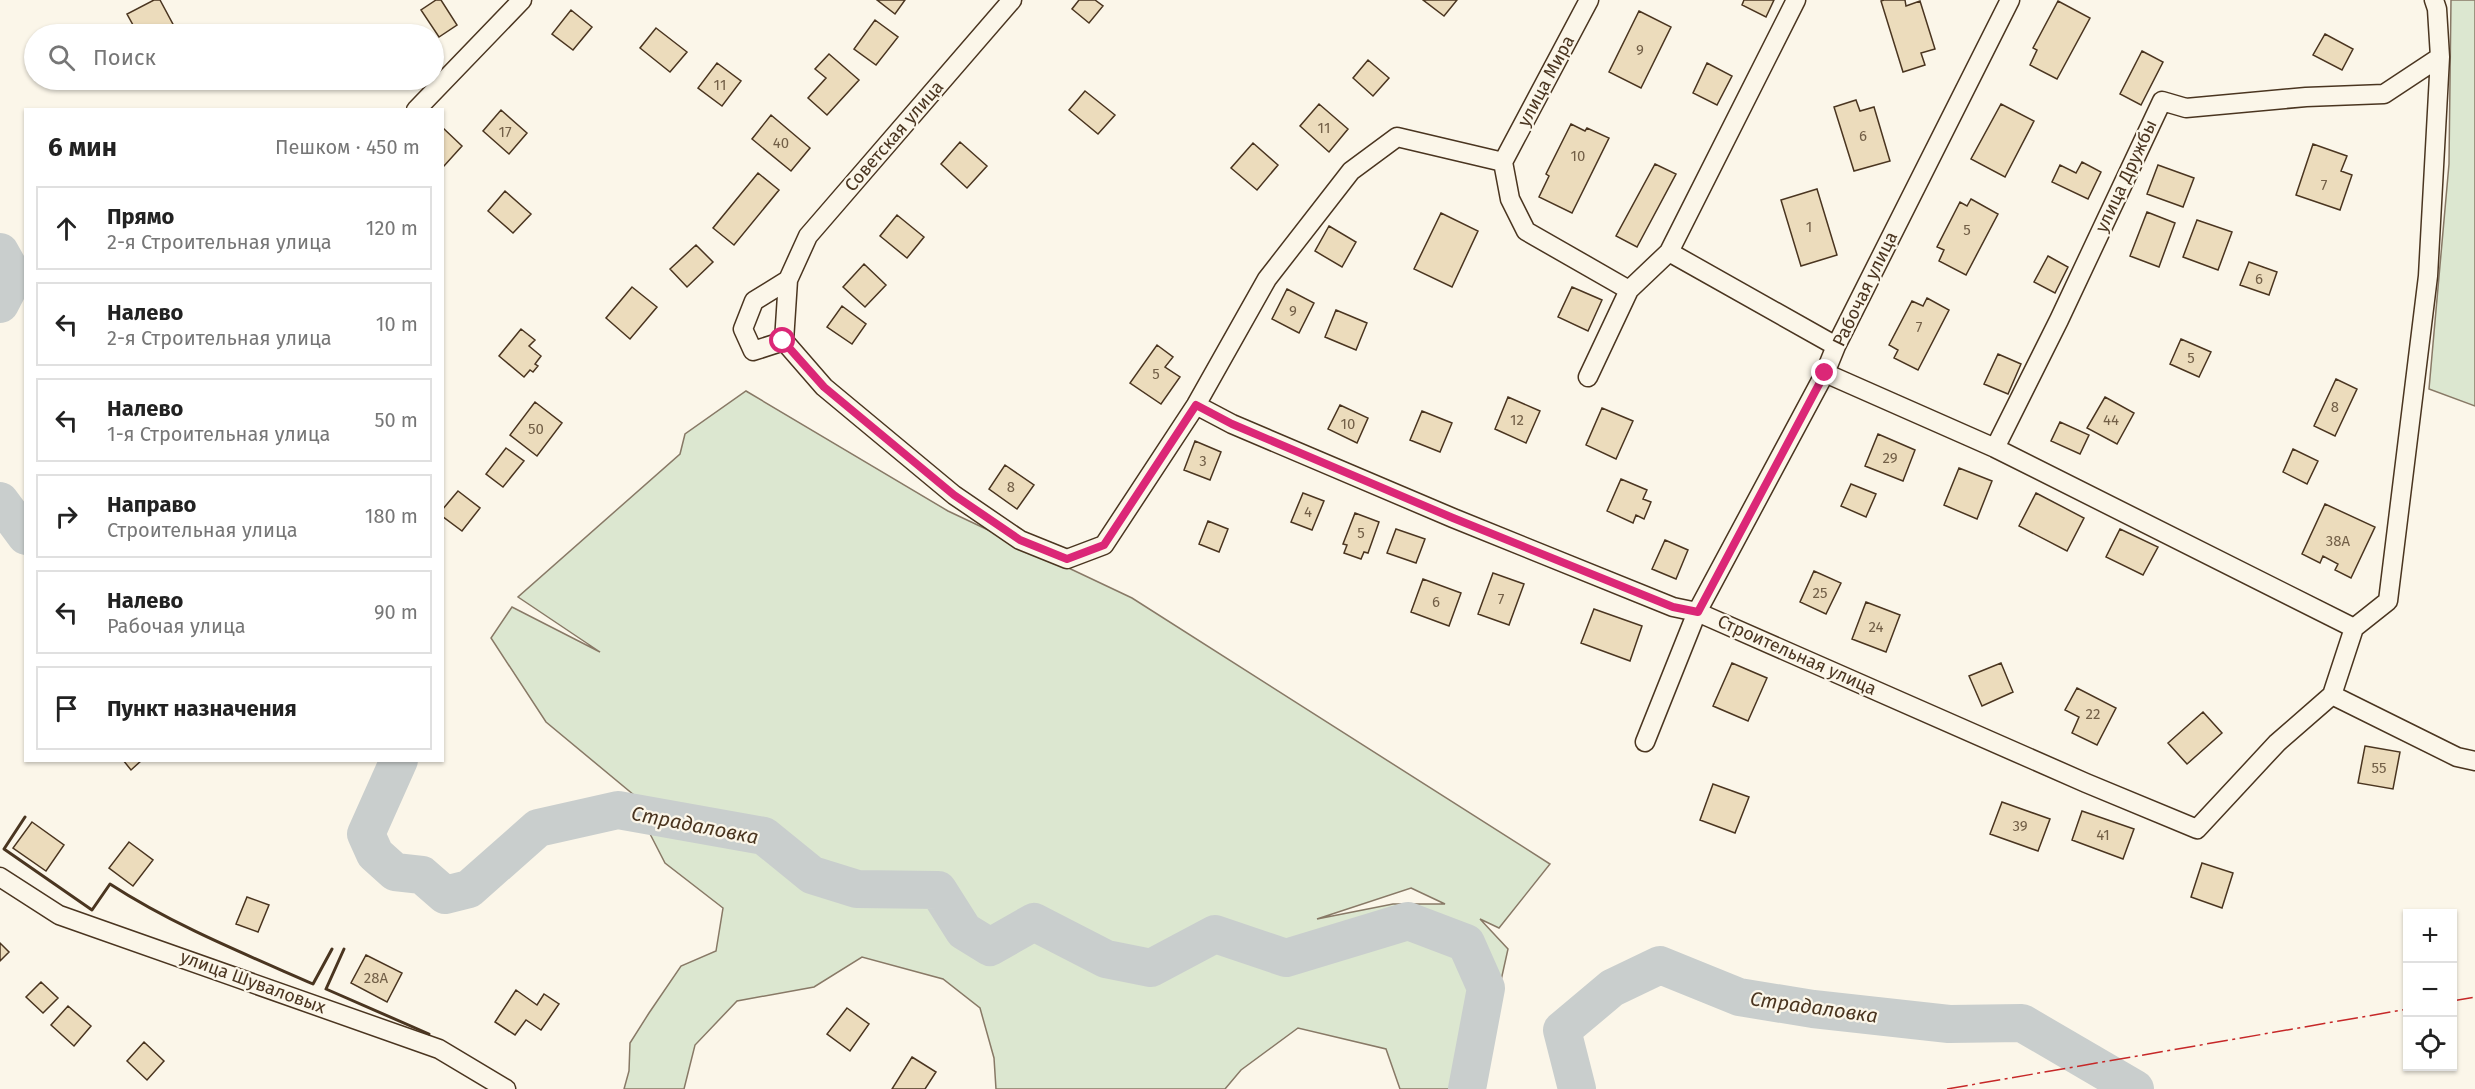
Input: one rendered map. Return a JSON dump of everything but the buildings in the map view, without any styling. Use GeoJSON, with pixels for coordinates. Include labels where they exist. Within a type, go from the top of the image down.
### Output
{"type":"FeatureCollection","features":[{"type":"Feature","properties":{"kind":"street"},"geometry":{"type":"LineString","coordinates":[[444,81],[522,0]]}},
{"type":"Feature","properties":{"kind":"street","name":"Советская улица"},"geometry":{"type":"LineString","coordinates":[[783,341],[788,280],[808,236],[1012,0]]}},
{"type":"Feature","properties":{"kind":"street","name":"улица Мира"},"geometry":{"type":"LineString","coordinates":[[1503,162],[1589,0]]}},
{"type":"Feature","properties":{"kind":"street"},"geometry":{"type":"LineString","coordinates":[[1588,377],[1629,290],[1669,252],[1796,0]]}},
{"type":"Feature","properties":{"kind":"street","name":"Рабочая улица"},"geometry":{"type":"LineString","coordinates":[[1646,742],[1698,612],[1825,373],[1836,346],[2010,0]]}},
{"type":"Feature","properties":{"kind":"street"},"geometry":{"type":"LineString","coordinates":[[2434,0],[2437,9],[2440,57],[2428,276],[2388,601],[2354,628],[2332,695],[2457,757],[2475,761]]}},
{"type":"Feature","properties":{"kind":"street","name":"улица Дружбы"},"geometry":{"type":"LineString","coordinates":[[1995,448],[2059,320],[2162,101],[2186,108],[2306,97],[2384,94],[2440,57]]}},
{"type":"Feature","properties":{"kind":"street"},"geometry":{"type":"LineString","coordinates":[[418,108],[435,90]]}},
{"type":"Feature","properties":{"kind":"street"},"geometry":{"type":"LineString","coordinates":[[788,280],[753,301],[743,329],[753,351],[783,341],[824,387],[954,495],[1020,540],[1067,559],[1104,545],[1196,405],[1267,279],[1351,171],[1397,137],[1503,162],[1510,199],[1526,231],[1629,290]]}},
{"type":"Feature","properties":{"kind":"street"},"geometry":{"type":"LineString","coordinates":[[1669,252],[1836,346]]}},
{"type":"Feature","properties":{"kind":"street"},"geometry":{"type":"LineString","coordinates":[[1825,373],[1995,448],[2354,628]]}},
{"type":"Feature","properties":{"kind":"street","name":"Строительная улица"},"geometry":{"type":"LineString","coordinates":[[1196,405],[1232,424],[1453,518],[1673,607],[1698,612],[2198,829],[2277,743],[2332,695]]}},
{"type":"Feature","properties":{"kind":"street","name":"улица Шуваловых"},"geometry":{"type":"LineString","coordinates":[[0,877],[59,915],[439,1049],[506,1089]]}},
{"type":"Feature","properties":{"kind":"green space"},"geometry":{"type":"Polygon","coordinates":[[[2451,0],[2475,0],[2475,406],[2429,389],[2449,164],[2451,0]]]}},
{"type":"Feature","properties":{"kind":"green space"},"geometry":{"type":"Polygon","coordinates":[[[746,391],[948,511],[1132,598],[1550,864],[1499,928],[1480,919],[1508,949],[1494,1012],[1483,1089],[1400,1089],[1386,1049],[1298,1028],[1241,1070],[1225,1089],[996,1089],[994,1058],[980,1008],[943,979],[862,957],[814,987],[737,1001],[695,1045],[684,1089],[624,1089],[629,1071],[630,1043],[681,966],[716,951],[723,908],[665,863],[648,830],[652,810],[546,722],[491,638],[512,607],[600,652],[518,597],[680,454],[685,434],[746,391]],[[1411,888],[1317,919],[1393,904],[1445,904],[1411,888]]]}},
{"type":"Feature","properties":{"kind":"waterway","name":"Страдаловка"},"geometry":{"type":"LineString","coordinates":[[0,252],[14,277],[0,304]]}},
{"type":"Feature","properties":{"kind":"waterway","name":"Страдаловка"},"geometry":{"type":"LineString","coordinates":[[0,501],[24,533]]}},
{"type":"Feature","properties":{"kind":"waterway","name":"Страдаловка"},"geometry":{"type":"LineString","coordinates":[[398,762],[366,834],[375,854],[395,872],[422,875],[445,895],[469,889],[538,828],[618,810],[764,836],[812,875],[857,889],[938,890],[964,931],[990,947],[1034,922],[1106,959],[1151,968],[1215,934],[1286,958],[1408,921],[1466,943],[1486,988],[1467,1089]]}},
{"type":"Feature","properties":{"kind":"waterway","name":"Страдаловка"},"geometry":{"type":"LineString","coordinates":[[1577,1089],[1562,1030],[1612,988],[1660,965],[1739,997],[1813,1009],[1949,1024],[2022,1023],[2135,1089]]}},
{"type":"Feature","properties":{"kind":"wall"},"geometry":{"type":"LineString","coordinates":[[25,817],[4,849],[92,910],[110,884],[184,926],[313,984],[332,949]]}},
{"type":"Feature","properties":{"kind":"wall"},"geometry":{"type":"LineString","coordinates":[[344,949],[326,989],[429,1034]]}},
{"type":"Feature","properties":{"kind":"power"},"geometry":{"type":"LineString","coordinates":[[2457,1000],[2475,997]]}},
{"type":"Feature","properties":{"kind":"power"},"geometry":{"type":"LineString","coordinates":[[1947,1089],[2403,1010]]}},
{"type":"Feature","properties":{"kind":"route"},"geometry":{"type":"LineString","coordinates":[[783,341],[824,387],[954,495],[1020,540],[1067,559],[1104,545],[1196,405],[1232,424],[1453,518],[1673,607],[1698,612],[1825,373]]}}]}
